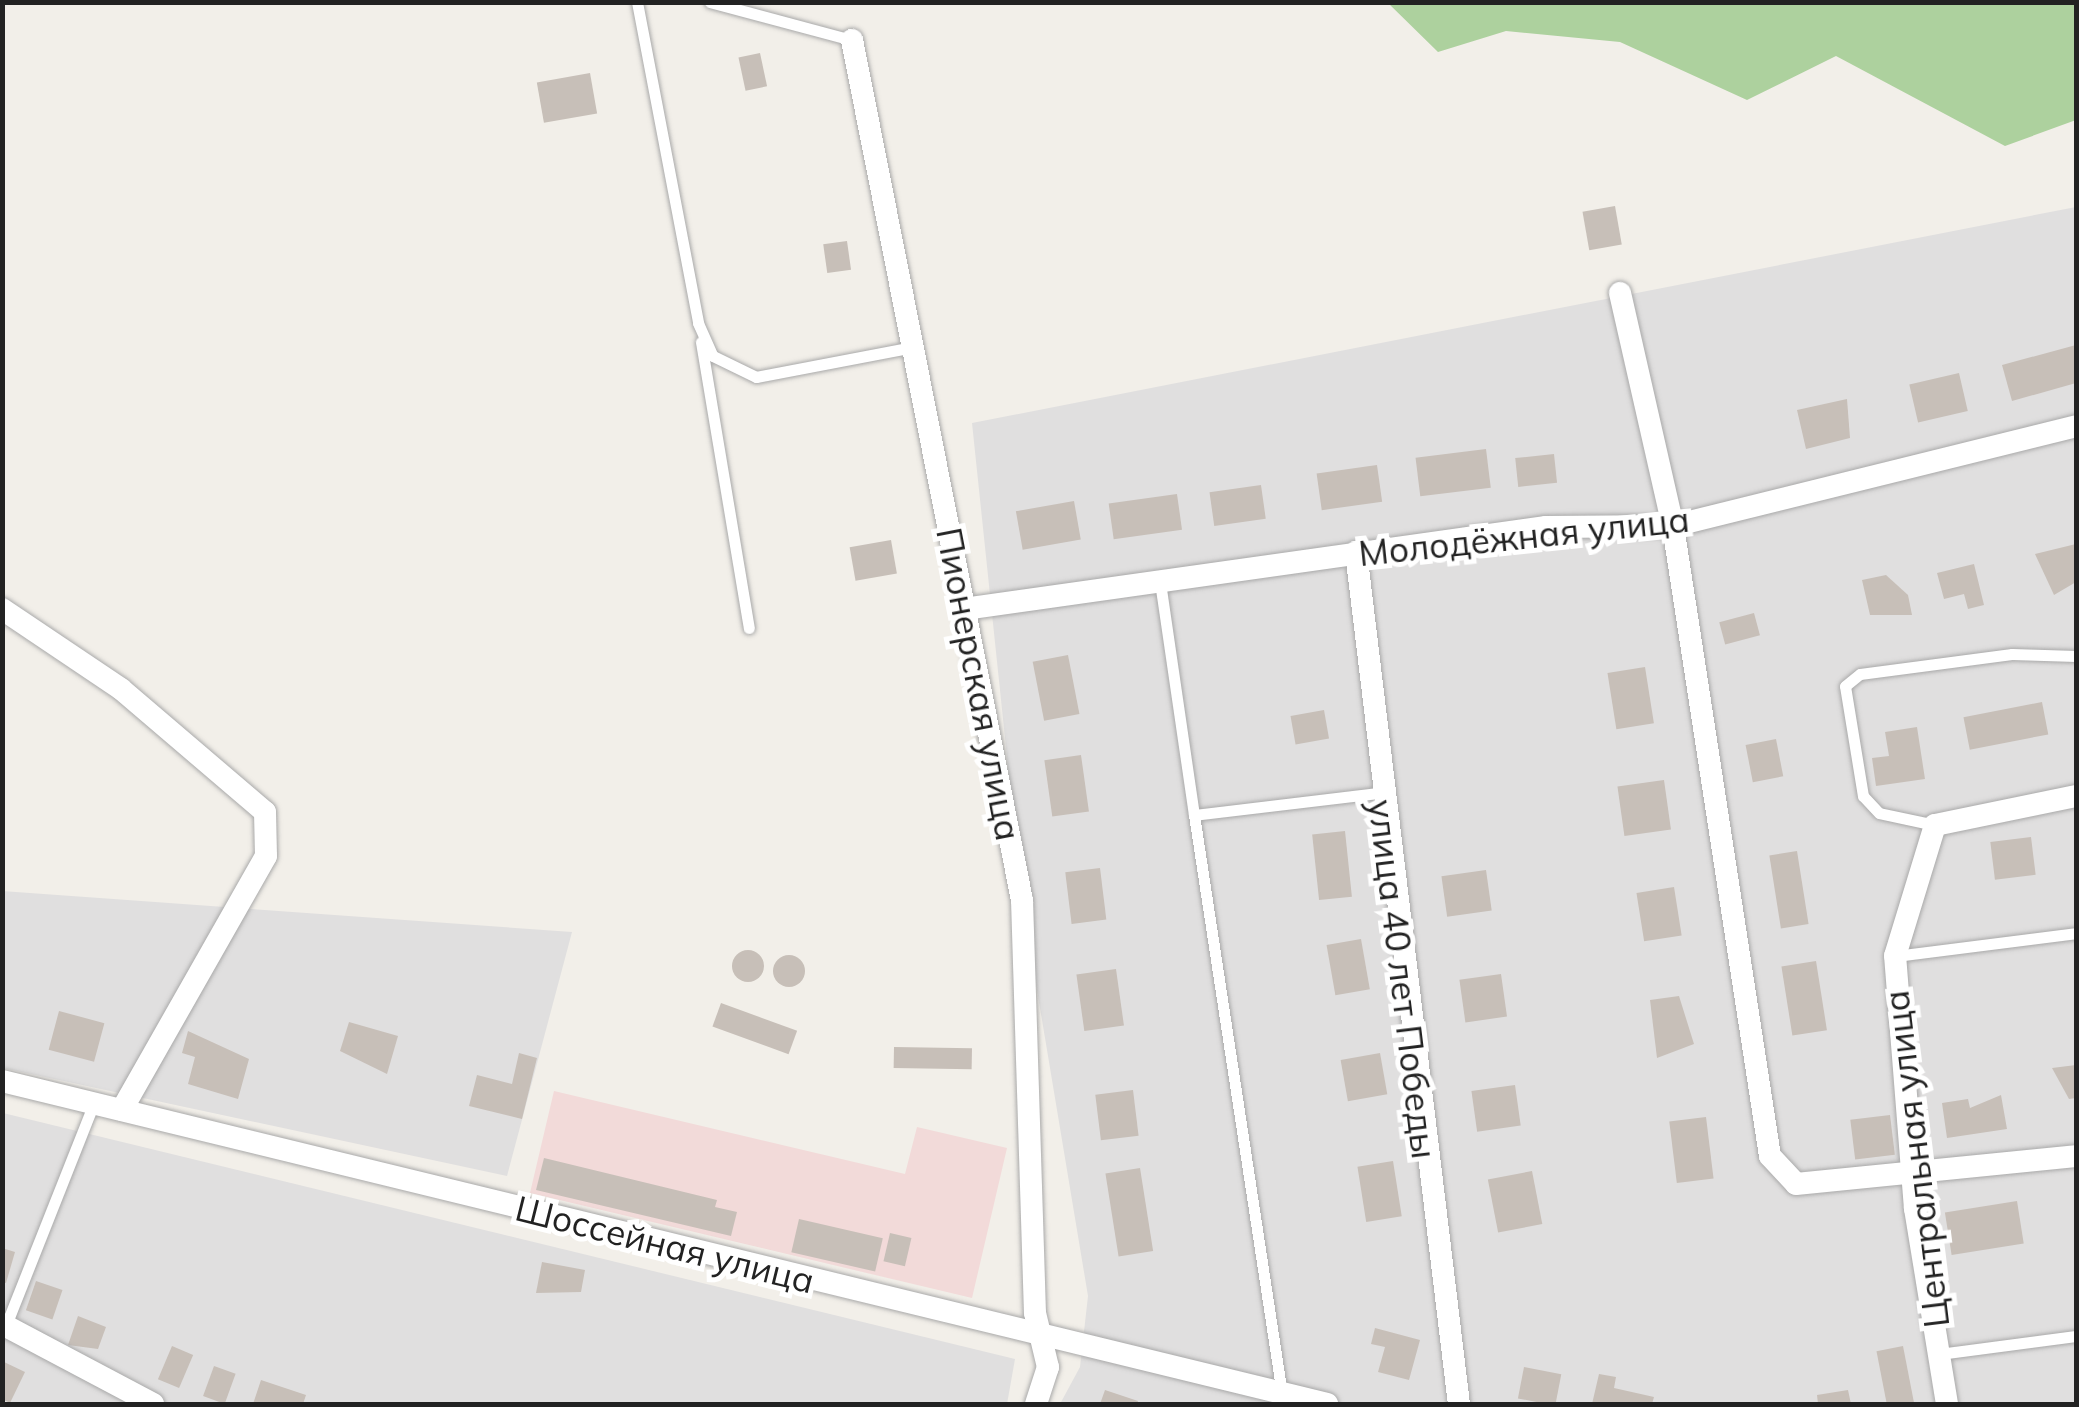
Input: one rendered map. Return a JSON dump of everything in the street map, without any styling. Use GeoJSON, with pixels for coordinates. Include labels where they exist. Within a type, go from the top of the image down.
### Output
{"type":"FeatureCollection","features":[{"type":"Feature","properties":{"kind":"street","name":"Пионерская улица"},"geometry":{"type":"LineString","coordinates":[[852,40],[1022,900],[1042,1336],[1048,1367],[1036,1404]]}},
{"type":"Feature","properties":{"kind":"street"},"geometry":{"type":"LineString","coordinates":[[1620,293],[1673,526],[1770,1156],[1796,1184],[1916,1179],[2076,1156]]}},
{"type":"Feature","properties":{"kind":"street","name":"Молодёжная улица"},"geometry":{"type":"LineString","coordinates":[[964,609],[1546,527],[1673,526],[2076,426]]}},
{"type":"Feature","properties":{"kind":"street","name":"улица 40 лет Победы"},"geometry":{"type":"LineString","coordinates":[[1356,552],[1379,792],[1459,1404]]}},
{"type":"Feature","properties":{"kind":"street"},"geometry":{"type":"LineString","coordinates":[[2,609],[122,689],[264,812],[266,856],[122,1110]]}},
{"type":"Feature","properties":{"kind":"street"},"geometry":{"type":"LineString","coordinates":[[1935,824],[2076,796]]}},
{"type":"Feature","properties":{"kind":"street","name":"Центральная улица"},"geometry":{"type":"LineString","coordinates":[[1935,824],[1895,956],[1916,1179],[1947,1404]]}},
{"type":"Feature","properties":{"kind":"street","name":"Шоссейная улица"},"geometry":{"type":"LineString","coordinates":[[2,1082],[1327,1404]]}},
{"type":"Feature","properties":{"kind":"street"},"geometry":{"type":"LineString","coordinates":[[4,1324],[153,1404]]}},
{"type":"Feature","properties":{"kind":"lane"},"geometry":{"type":"LineString","coordinates":[[637,2],[698,324],[749,628]]}},
{"type":"Feature","properties":{"kind":"lane"},"geometry":{"type":"LineString","coordinates":[[710,2],[852,40]]}},
{"type":"Feature","properties":{"kind":"lane"},"geometry":{"type":"LineString","coordinates":[[698,324],[714,356],[756,377],[912,347]]}},
{"type":"Feature","properties":{"kind":"lane"},"geometry":{"type":"LineString","coordinates":[[1160,581],[1282,1394]]}},
{"type":"Feature","properties":{"kind":"lane"},"geometry":{"type":"LineString","coordinates":[[1935,824],[1880,814],[1863,796],[1845,686],[1860,674],[1955,661],[2076,656]]}},
{"type":"Feature","properties":{"kind":"lane"},"geometry":{"type":"LineString","coordinates":[[1194,815],[1379,792]]}},
{"type":"Feature","properties":{"kind":"lane"},"geometry":{"type":"LineString","coordinates":[[1895,956],[2076,933]]}},
{"type":"Feature","properties":{"kind":"lane"},"geometry":{"type":"LineString","coordinates":[[4,1324],[94,1103]]}},
{"type":"Feature","properties":{"kind":"lane"},"geometry":{"type":"LineString","coordinates":[[1938,1354],[2076,1336]]}},
{"type":"Feature","properties":{"kind":"shaded area"},"geometry":{"type":"Polygon","coordinates":[[[2076,207],[2076,1404],[1060,1404],[1080,1367],[1088,1296],[1022,900],[972,423],[2076,207]]]}},
{"type":"Feature","properties":{"kind":"shaded area"},"geometry":{"type":"Polygon","coordinates":[[[2,891],[572,932],[507,1176],[3,1068],[2,891]]]}},
{"type":"Feature","properties":{"kind":"shaded area"},"geometry":{"type":"Polygon","coordinates":[[[554,1091],[905,1174],[917,1127],[1007,1148],[972,1298],[530,1193],[554,1091]]]}},
{"type":"Feature","properties":{"kind":"shaded area"},"geometry":{"type":"Polygon","coordinates":[[[3,1113],[1015,1359],[1007,1404],[3,1404],[3,1113]]]}},
{"type":"Feature","properties":{"kind":"green space"},"geometry":{"type":"Polygon","coordinates":[[[1388,3],[2076,3],[2076,120],[2005,146],[1836,56],[1747,100],[1620,42],[1506,31],[1438,52],[1388,3]]]}},
{"type":"Feature","properties":{"kind":"building"},"geometry":{"type":"Polygon","coordinates":[[[760,53],[767,86],[746,91],[738,58],[760,53]]]}},
{"type":"Feature","properties":{"kind":"building"},"geometry":{"type":"Polygon","coordinates":[[[590,73],[597,113],[544,123],[537,82],[590,73]]]}},
{"type":"Feature","properties":{"kind":"building"},"geometry":{"type":"Polygon","coordinates":[[[1615,206],[1622,244],[1589,250],[1583,212],[1615,206]]]}},
{"type":"Feature","properties":{"kind":"building"},"geometry":{"type":"Polygon","coordinates":[[[847,241],[851,270],[827,273],[823,244],[847,241]]]}},
{"type":"Feature","properties":{"kind":"building"},"geometry":{"type":"Polygon","coordinates":[[[2076,345],[2076,383],[2012,401],[2002,365],[2076,345]]]}},
{"type":"Feature","properties":{"kind":"building"},"geometry":{"type":"Polygon","coordinates":[[[1959,373],[1968,411],[1918,422],[1909,384],[1959,373]]]}},
{"type":"Feature","properties":{"kind":"building"},"geometry":{"type":"Polygon","coordinates":[[[1847,399],[1850,438],[1806,449],[1797,410],[1847,399]]]}},
{"type":"Feature","properties":{"kind":"building"},"geometry":{"type":"Polygon","coordinates":[[[1486,449],[1491,488],[1420,496],[1416,458],[1486,449]]]}},
{"type":"Feature","properties":{"kind":"building"},"geometry":{"type":"Polygon","coordinates":[[[1554,454],[1557,483],[1518,487],[1515,458],[1554,454]]]}},
{"type":"Feature","properties":{"kind":"building"},"geometry":{"type":"Polygon","coordinates":[[[1377,465],[1382,502],[1322,510],[1317,473],[1377,465]]]}},
{"type":"Feature","properties":{"kind":"building"},"geometry":{"type":"Polygon","coordinates":[[[1261,485],[1266,519],[1214,526],[1210,492],[1261,485]]]}},
{"type":"Feature","properties":{"kind":"building"},"geometry":{"type":"Polygon","coordinates":[[[1177,494],[1182,530],[1114,539],[1109,504],[1177,494]]]}},
{"type":"Feature","properties":{"kind":"building"},"geometry":{"type":"Polygon","coordinates":[[[1074,501],[1081,539],[1023,550],[1016,511],[1074,501]]]}},
{"type":"Feature","properties":{"kind":"building"},"geometry":{"type":"Polygon","coordinates":[[[891,540],[897,573],[856,581],[850,547],[891,540]]]}},
{"type":"Feature","properties":{"kind":"building"},"geometry":{"type":"Polygon","coordinates":[[[2076,544],[2076,582],[2054,595],[2035,554],[2076,544]]]}},
{"type":"Feature","properties":{"kind":"building"},"geometry":{"type":"Polygon","coordinates":[[[1974,564],[1984,605],[1968,609],[1964,594],[1944,599],[1937,573],[1974,564]]]}},
{"type":"Feature","properties":{"kind":"building"},"geometry":{"type":"Polygon","coordinates":[[[1886,575],[1908,595],[1912,615],[1870,615],[1862,580],[1886,575]]]}},
{"type":"Feature","properties":{"kind":"building"},"geometry":{"type":"Polygon","coordinates":[[[1754,613],[1760,635],[1725,645],[1719,622],[1754,613]]]}},
{"type":"Feature","properties":{"kind":"building"},"geometry":{"type":"Polygon","coordinates":[[[1068,655],[1079,714],[1044,721],[1033,662],[1068,655]]]}},
{"type":"Feature","properties":{"kind":"building"},"geometry":{"type":"Polygon","coordinates":[[[1645,667],[1654,723],[1616,729],[1607,673],[1645,667]]]}},
{"type":"Feature","properties":{"kind":"building"},"geometry":{"type":"Polygon","coordinates":[[[2042,702],[2048,734],[1970,750],[1963,717],[2042,702]]]}},
{"type":"Feature","properties":{"kind":"building"},"geometry":{"type":"Polygon","coordinates":[[[1324,710],[1329,739],[1296,744],[1291,716],[1324,710]]]}},
{"type":"Feature","properties":{"kind":"building"},"geometry":{"type":"Polygon","coordinates":[[[1917,727],[1925,779],[1876,786],[1872,758],[1889,756],[1885,732],[1917,727]]]}},
{"type":"Feature","properties":{"kind":"building"},"geometry":{"type":"Polygon","coordinates":[[[1776,739],[1783,776],[1753,782],[1746,745],[1776,739]]]}},
{"type":"Feature","properties":{"kind":"building"},"geometry":{"type":"Polygon","coordinates":[[[1081,755],[1089,811],[1052,817],[1044,760],[1081,755]]]}},
{"type":"Feature","properties":{"kind":"building"},"geometry":{"type":"Polygon","coordinates":[[[1664,780],[1671,830],[1624,836],[1617,787],[1664,780]]]}},
{"type":"Feature","properties":{"kind":"building"},"geometry":{"type":"Polygon","coordinates":[[[1345,831],[1352,897],[1319,900],[1312,834],[1345,831]]]}},
{"type":"Feature","properties":{"kind":"building"},"geometry":{"type":"Polygon","coordinates":[[[2031,837],[2036,875],[1995,880],[1990,842],[2031,837]]]}},
{"type":"Feature","properties":{"kind":"building"},"geometry":{"type":"Polygon","coordinates":[[[1797,851],[1809,924],[1781,928],[1769,855],[1797,851]]]}},
{"type":"Feature","properties":{"kind":"building"},"geometry":{"type":"Polygon","coordinates":[[[1100,868],[1106,920],[1072,924],[1065,872],[1100,868]]]}},
{"type":"Feature","properties":{"kind":"building"},"geometry":{"type":"Polygon","coordinates":[[[1486,870],[1492,911],[1447,917],[1441,876],[1486,870]]]}},
{"type":"Feature","properties":{"kind":"building"},"geometry":{"type":"Polygon","coordinates":[[[1674,887],[1682,935],[1644,941],[1636,893],[1674,887]]]}},
{"type":"Feature","properties":{"kind":"building"},"geometry":{"type":"Polygon","coordinates":[[[1361,939],[1370,989],[1335,995],[1327,945],[1361,939]]]}},
{"type":"Feature","properties":{"kind":"building"},"geometry":{"type":"Polygon","coordinates":[[[748,950],[760,954],[764,966],[760,978],[748,982],[736,978],[732,966],[736,954],[748,950]]]}},
{"type":"Feature","properties":{"kind":"building"},"geometry":{"type":"Polygon","coordinates":[[[789,955],[800,960],[805,971],[800,982],[789,987],[778,982],[773,971],[778,960],[789,955]]]}},
{"type":"Feature","properties":{"kind":"building"},"geometry":{"type":"Polygon","coordinates":[[[1816,961],[1827,1030],[1792,1036],[1781,966],[1816,961]]]}},
{"type":"Feature","properties":{"kind":"building"},"geometry":{"type":"Polygon","coordinates":[[[1116,969],[1124,1025],[1084,1031],[1076,975],[1116,969]]]}},
{"type":"Feature","properties":{"kind":"building"},"geometry":{"type":"Polygon","coordinates":[[[1501,974],[1507,1017],[1465,1022],[1459,980],[1501,974]]]}},
{"type":"Feature","properties":{"kind":"building"},"geometry":{"type":"Polygon","coordinates":[[[1679,996],[1694,1044],[1657,1058],[1650,1000],[1679,996]]]}},
{"type":"Feature","properties":{"kind":"building"},"geometry":{"type":"Polygon","coordinates":[[[721,1003],[797,1031],[789,1054],[712,1026],[721,1003]]]}},
{"type":"Feature","properties":{"kind":"building"},"geometry":{"type":"Polygon","coordinates":[[[59,1011],[104,1023],[94,1062],[49,1050],[59,1011]]]}},
{"type":"Feature","properties":{"kind":"building"},"geometry":{"type":"Polygon","coordinates":[[[349,1022],[398,1036],[387,1074],[340,1051],[349,1022]]]}},
{"type":"Feature","properties":{"kind":"building"},"geometry":{"type":"Polygon","coordinates":[[[188,1031],[249,1059],[238,1099],[188,1084],[195,1057],[182,1053],[188,1031]]]}},
{"type":"Feature","properties":{"kind":"building"},"geometry":{"type":"Polygon","coordinates":[[[894,1047],[972,1048],[972,1069],[894,1068],[894,1047]]]}},
{"type":"Feature","properties":{"kind":"building"},"geometry":{"type":"Polygon","coordinates":[[[519,1053],[537,1058],[522,1119],[469,1106],[477,1075],[512,1084],[519,1053]]]}},
{"type":"Feature","properties":{"kind":"building"},"geometry":{"type":"Polygon","coordinates":[[[1380,1053],[1387,1094],[1348,1101],[1341,1060],[1380,1053]]]}},
{"type":"Feature","properties":{"kind":"building"},"geometry":{"type":"Polygon","coordinates":[[[2076,1065],[2076,1098],[2069,1099],[2052,1068],[2076,1065]]]}},
{"type":"Feature","properties":{"kind":"building"},"geometry":{"type":"Polygon","coordinates":[[[1515,1085],[1521,1126],[1477,1132],[1471,1091],[1515,1085]]]}},
{"type":"Feature","properties":{"kind":"building"},"geometry":{"type":"Polygon","coordinates":[[[1133,1090],[1139,1136],[1101,1140],[1095,1095],[1133,1090]]]}},
{"type":"Feature","properties":{"kind":"building"},"geometry":{"type":"Polygon","coordinates":[[[2001,1095],[2007,1129],[1947,1138],[1942,1103],[1968,1099],[1970,1108],[2001,1095]]]}},
{"type":"Feature","properties":{"kind":"building"},"geometry":{"type":"Polygon","coordinates":[[[1890,1115],[1895,1155],[1855,1160],[1850,1120],[1890,1115]]]}},
{"type":"Feature","properties":{"kind":"building"},"geometry":{"type":"Polygon","coordinates":[[[1706,1117],[1714,1179],[1677,1183],[1669,1122],[1706,1117]]]}},
{"type":"Feature","properties":{"kind":"building"},"geometry":{"type":"Polygon","coordinates":[[[544,1158],[717,1200],[715,1207],[737,1212],[731,1236],[536,1190],[544,1158]]]}},
{"type":"Feature","properties":{"kind":"building"},"geometry":{"type":"Polygon","coordinates":[[[1393,1161],[1402,1216],[1366,1222],[1357,1167],[1393,1161]]]}},
{"type":"Feature","properties":{"kind":"building"},"geometry":{"type":"Polygon","coordinates":[[[1140,1168],[1153,1251],[1119,1256],[1105,1173],[1140,1168]]]}},
{"type":"Feature","properties":{"kind":"building"},"geometry":{"type":"Polygon","coordinates":[[[1532,1171],[1542,1224],[1498,1233],[1488,1180],[1532,1171]]]}},
{"type":"Feature","properties":{"kind":"building"},"geometry":{"type":"Polygon","coordinates":[[[2017,1201],[2024,1243],[1952,1255],[1945,1212],[2017,1201]]]}},
{"type":"Feature","properties":{"kind":"building"},"geometry":{"type":"Polygon","coordinates":[[[799,1219],[883,1238],[875,1271],[791,1252],[799,1219]]]}},
{"type":"Feature","properties":{"kind":"building"},"geometry":{"type":"Polygon","coordinates":[[[890,1233],[911,1238],[905,1266],[883,1261],[890,1233]]]}},
{"type":"Feature","properties":{"kind":"building"},"geometry":{"type":"Polygon","coordinates":[[[2,1248],[15,1252],[6,1283],[2,1282],[2,1248]]]}},
{"type":"Feature","properties":{"kind":"building"},"geometry":{"type":"Polygon","coordinates":[[[542,1262],[585,1270],[581,1292],[536,1293],[542,1262]]]}},
{"type":"Feature","properties":{"kind":"building"},"geometry":{"type":"Polygon","coordinates":[[[36,1281],[62,1290],[52,1319],[26,1310],[36,1281]]]}},
{"type":"Feature","properties":{"kind":"building"},"geometry":{"type":"Polygon","coordinates":[[[78,1316],[106,1327],[98,1349],[68,1345],[78,1316]]]}},
{"type":"Feature","properties":{"kind":"building"},"geometry":{"type":"Polygon","coordinates":[[[1375,1328],[1420,1340],[1409,1380],[1378,1372],[1385,1347],[1371,1344],[1375,1328]]]}},
{"type":"Feature","properties":{"kind":"building"},"geometry":{"type":"Polygon","coordinates":[[[172,1346],[193,1355],[179,1388],[158,1379],[172,1346]]]}},
{"type":"Feature","properties":{"kind":"building"},"geometry":{"type":"Polygon","coordinates":[[[1903,1346],[1914,1404],[1887,1404],[1876,1351],[1903,1346]]]}},
{"type":"Feature","properties":{"kind":"building"},"geometry":{"type":"Polygon","coordinates":[[[2,1361],[25,1372],[10,1403],[2,1399],[2,1361]]]}},
{"type":"Feature","properties":{"kind":"building"},"geometry":{"type":"Polygon","coordinates":[[[214,1366],[236,1374],[225,1404],[203,1396],[214,1366]]]}},
{"type":"Feature","properties":{"kind":"building"},"geometry":{"type":"Polygon","coordinates":[[[1524,1367],[1561,1374],[1556,1404],[1518,1398],[1524,1367]]]}},
{"type":"Feature","properties":{"kind":"building"},"geometry":{"type":"Polygon","coordinates":[[[1599,1374],[1616,1377],[1614,1388],[1654,1397],[1652,1404],[1592,1404],[1599,1374]]]}},
{"type":"Feature","properties":{"kind":"building"},"geometry":{"type":"Polygon","coordinates":[[[261,1380],[306,1395],[303,1404],[253,1404],[261,1380]]]}},
{"type":"Feature","properties":{"kind":"building"},"geometry":{"type":"Polygon","coordinates":[[[1105,1390],[1138,1401],[1137,1404],[1100,1404],[1105,1390]]]}},
{"type":"Feature","properties":{"kind":"building"},"geometry":{"type":"Polygon","coordinates":[[[1848,1390],[1851,1404],[1818,1404],[1817,1395],[1848,1390]]]}}]}
